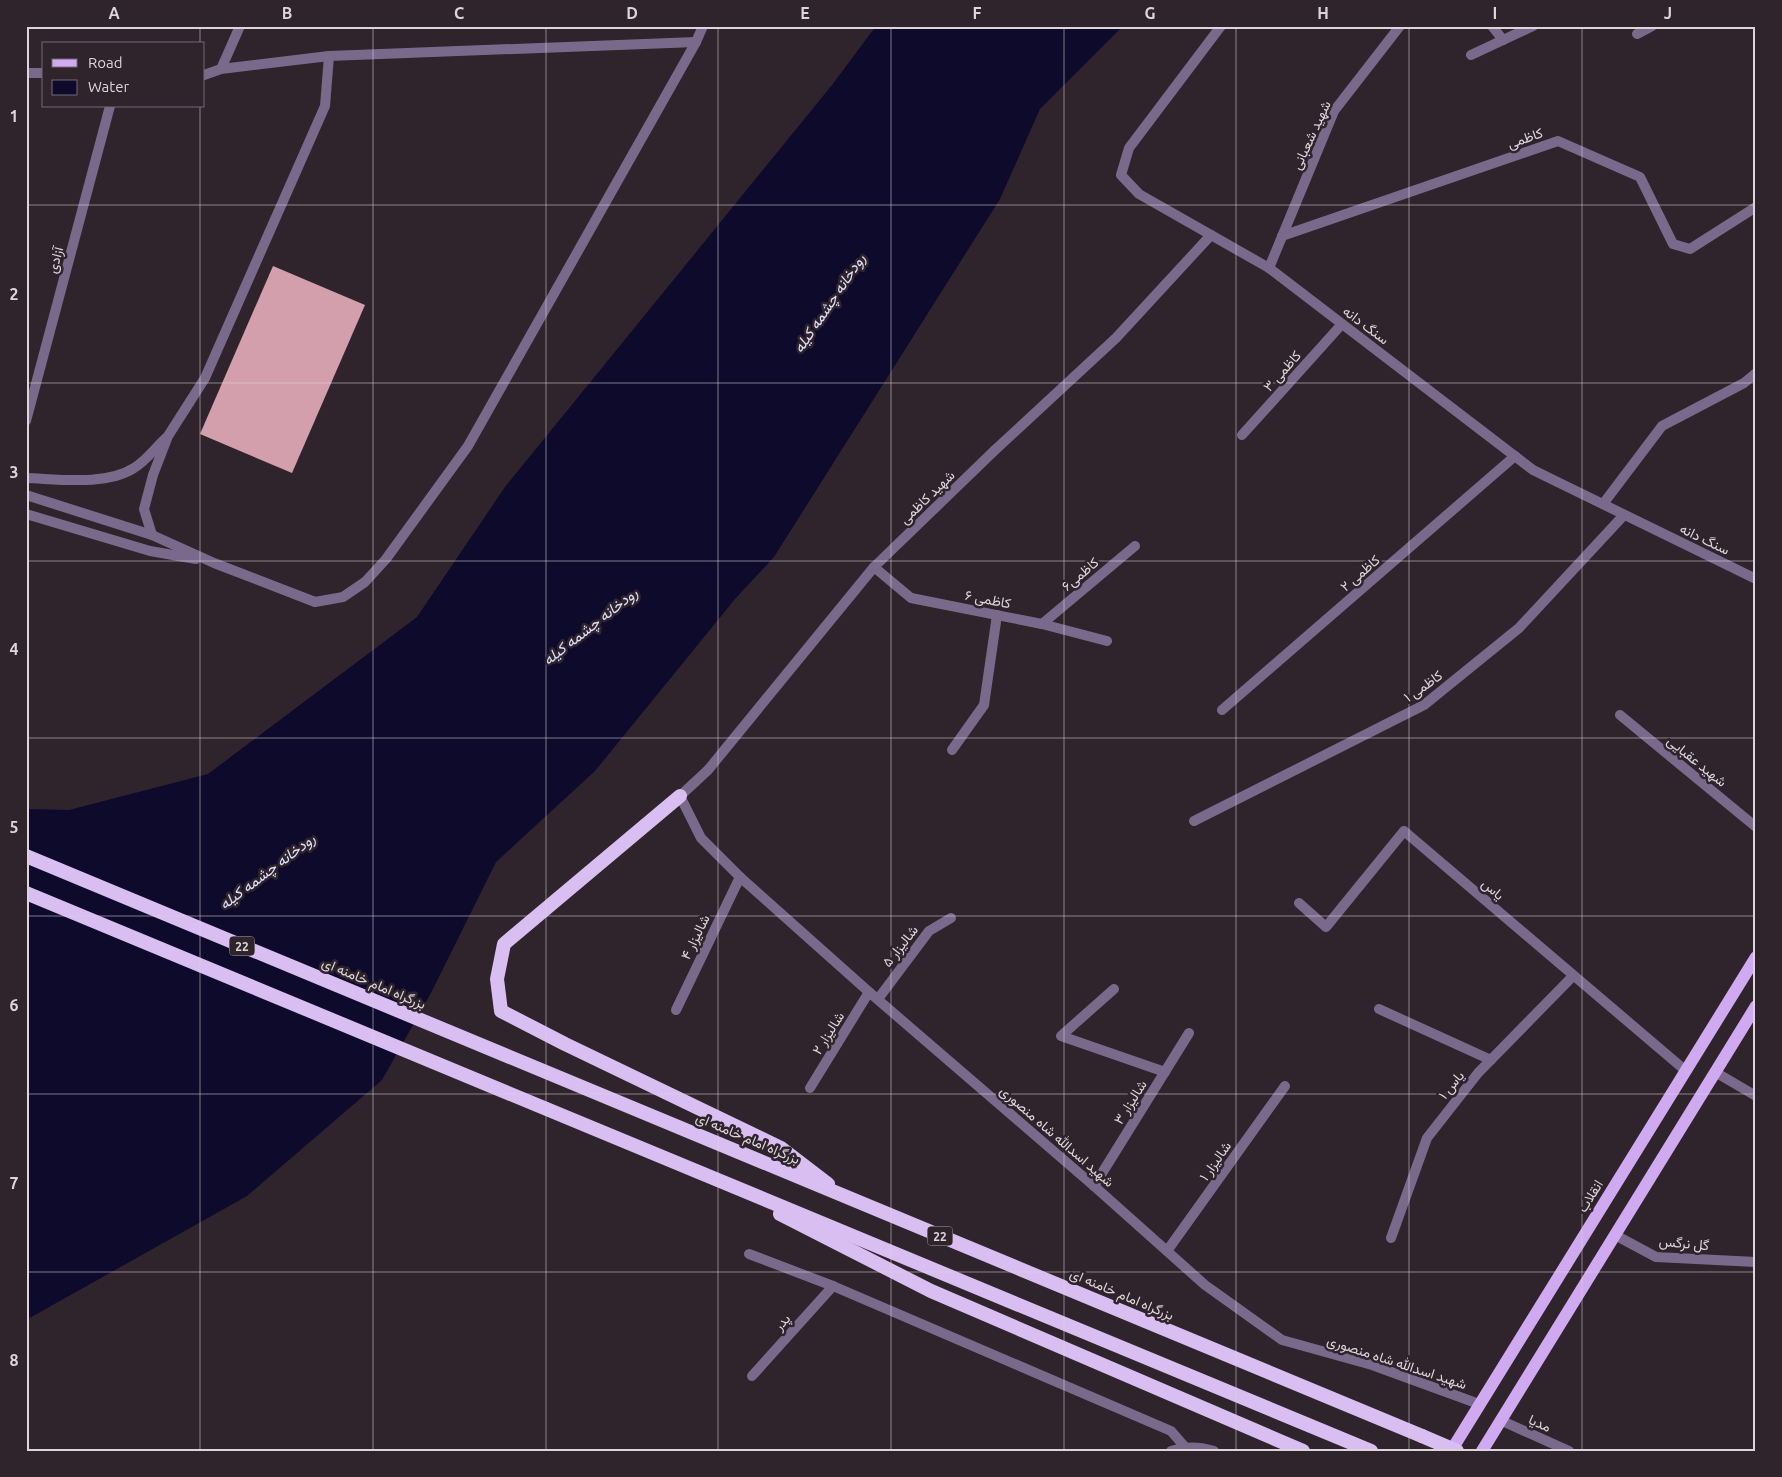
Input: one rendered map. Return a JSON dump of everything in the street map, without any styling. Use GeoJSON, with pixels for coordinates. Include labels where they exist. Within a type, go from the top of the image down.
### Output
{"type":"FeatureCollection","features":[{"type":"Feature","properties":{"kind":"highway"},"geometry":{"type":"LineString","coordinates":[[680,796],[504,944],[497,979],[501,1012],[781,1148],[845,1196]]}},
{"type":"Feature","properties":{"kind":"highway","name":"بزرگراه امام خامنه ای"},"geometry":{"type":"LineString","coordinates":[[26,856],[1457,1451]]}},
{"type":"Feature","properties":{"kind":"highway","name":"22"},"geometry":{"type":"LineString","coordinates":[[26,893],[1371,1451]]}},
{"type":"Feature","properties":{"kind":"highway"},"geometry":{"type":"LineString","coordinates":[[682,1164],[932,1291],[1303,1451]]}},
{"type":"Feature","properties":{"kind":"main road","name":"انقلاب"},"geometry":{"type":"LineString","coordinates":[[1451,1451],[1756,957]]}},
{"type":"Feature","properties":{"kind":"main road"},"geometry":{"type":"LineString","coordinates":[[1482,1451],[1756,1006]]}},
{"type":"Feature","properties":{"kind":"street"},"geometry":{"type":"LineString","coordinates":[[221,69],[240,26]]}},
{"type":"Feature","properties":{"kind":"street"},"geometry":{"type":"LineString","coordinates":[[26,495],[152,535],[214,563],[316,602],[343,597],[365,582],[386,558],[468,446],[696,42],[703,26]]}},
{"type":"Feature","properties":{"kind":"street","name":"سنگ دانه"},"geometry":{"type":"LineString","coordinates":[[1221,26],[1129,148],[1121,175],[1139,194],[1269,268],[1533,470],[1756,579]]}},
{"type":"Feature","properties":{"kind":"street","name":"شهید شعبانی"},"geometry":{"type":"LineString","coordinates":[[1269,268],[1334,111],[1400,26]]}},
{"type":"Feature","properties":{"kind":"street"},"geometry":{"type":"LineString","coordinates":[[1492,26],[1504,40]]}},
{"type":"Feature","properties":{"kind":"street"},"geometry":{"type":"LineString","coordinates":[[1470,55],[1533,26]]}},
{"type":"Feature","properties":{"kind":"street"},"geometry":{"type":"LineString","coordinates":[[1637,34],[1652,26]]}},
{"type":"Feature","properties":{"kind":"street"},"geometry":{"type":"LineString","coordinates":[[205,75],[221,69],[329,56],[696,42]]}},
{"type":"Feature","properties":{"kind":"street"},"geometry":{"type":"LineString","coordinates":[[152,535],[144,510],[153,475],[168,436],[205,378],[325,106],[329,56]]}},
{"type":"Feature","properties":{"kind":"street"},"geometry":{"type":"LineString","coordinates":[[26,73],[42,73]]}},
{"type":"Feature","properties":{"kind":"street","name":"آزادی"},"geometry":{"type":"LineString","coordinates":[[26,421],[109,108]]}},
{"type":"Feature","properties":{"kind":"street","name":"کاظمی"},"geometry":{"type":"LineString","coordinates":[[1282,236],[1558,142],[1640,177],[1673,244],[1690,249],[1756,207]]}},
{"type":"Feature","properties":{"kind":"street","name":"شهید کاظمی"},"geometry":{"type":"LineString","coordinates":[[680,796],[708,770],[874,567],[995,450],[1116,338],[1211,235]]}},
{"type":"Feature","properties":{"kind":"street","name":"کاظمی ۳"},"geometry":{"type":"LineString","coordinates":[[1242,435],[1342,324]]}},
{"type":"Feature","properties":{"kind":"street"},"geometry":{"type":"LineString","coordinates":[[1604,504],[1662,426],[1744,383],[1756,374]]}},
{"type":"Feature","properties":{"kind":"street"},"geometry":{"type":"LineString","coordinates":[[26,478],[88,480],[114,476],[135,468],[168,436]]}},
{"type":"Feature","properties":{"kind":"street","name":"کاظمی ۲"},"geometry":{"type":"LineString","coordinates":[[1222,710],[1515,456]]}},
{"type":"Feature","properties":{"kind":"street"},"geometry":{"type":"LineString","coordinates":[[26,514],[150,551],[214,563]]}},
{"type":"Feature","properties":{"kind":"street","name":"کاظمی ۱"},"geometry":{"type":"LineString","coordinates":[[1194,821],[1424,705],[1519,628],[1624,515]]}},
{"type":"Feature","properties":{"kind":"street","name":"کاظمی۶"},"geometry":{"type":"LineString","coordinates":[[1042,624],[1135,546]]}},
{"type":"Feature","properties":{"kind":"street","name":"کاظمی ۶"},"geometry":{"type":"LineString","coordinates":[[874,567],[911,598],[1042,624],[1107,641]]}},
{"type":"Feature","properties":{"kind":"street"},"geometry":{"type":"LineString","coordinates":[[952,750],[984,705],[997,615]]}},
{"type":"Feature","properties":{"kind":"street","name":"شهید عقبایی"},"geometry":{"type":"LineString","coordinates":[[1620,715],[1756,827]]}},
{"type":"Feature","properties":{"kind":"street","name":"شهید اسدالله شاه منصوری"},"geometry":{"type":"LineString","coordinates":[[680,796],[702,838],[740,877],[1205,1285],[1282,1340],[1372,1365],[1479,1404]]}},
{"type":"Feature","properties":{"kind":"street","name":"یاس"},"geometry":{"type":"LineString","coordinates":[[1299,903],[1326,927],[1404,831],[1686,1071]]}},
{"type":"Feature","properties":{"kind":"street","name":"شالیزار ۴"},"geometry":{"type":"LineString","coordinates":[[676,1010],[740,877]]}},
{"type":"Feature","properties":{"kind":"street","name":"شالیزار ۵"},"geometry":{"type":"LineString","coordinates":[[874,995],[929,931],[951,918]]}},
{"type":"Feature","properties":{"kind":"street","name":"یاس ۱"},"geometry":{"type":"LineString","coordinates":[[1391,1238],[1427,1138],[1478,1073],[1573,976]]}},
{"type":"Feature","properties":{"kind":"street"},"geometry":{"type":"LineString","coordinates":[[1114,990],[1061,1036],[1165,1072]]}},
{"type":"Feature","properties":{"kind":"street","name":"شالیزار ۲"},"geometry":{"type":"LineString","coordinates":[[810,1088],[874,995]]}},
{"type":"Feature","properties":{"kind":"street"},"geometry":{"type":"LineString","coordinates":[[1379,1009],[1491,1060]]}},
{"type":"Feature","properties":{"kind":"street","name":"شالیزار ۳"},"geometry":{"type":"LineString","coordinates":[[1094,1186],[1189,1034]]}},
{"type":"Feature","properties":{"kind":"street"},"geometry":{"type":"LineString","coordinates":[[1715,1072],[1756,1096]]}},
{"type":"Feature","properties":{"kind":"street","name":"شالیزار ۱"},"geometry":{"type":"LineString","coordinates":[[1167,1251],[1284,1086]]}},
{"type":"Feature","properties":{"kind":"street","name":"گل نرگس"},"geometry":{"type":"LineString","coordinates":[[1615,1235],[1656,1257],[1756,1262]]}},
{"type":"Feature","properties":{"kind":"street"},"geometry":{"type":"LineString","coordinates":[[749,1254],[833,1286],[1171,1431],[1184,1447]]}},
{"type":"Feature","properties":{"kind":"street","name":"پدر"},"geometry":{"type":"LineString","coordinates":[[752,1376],[833,1286]]}},
{"type":"Feature","properties":{"kind":"street","name":"مدیا"},"geometry":{"type":"LineString","coordinates":[[1500,1420],[1569,1451]]}},
{"type":"Feature","properties":{"kind":"street"},"geometry":{"type":"LineString","coordinates":[[1170,1451],[1184,1447],[1205,1448],[1214,1451]]}},
{"type":"Feature","properties":{"kind":"water","name":"رودخانه چشمه کیله"},"geometry":{"type":"Polygon","coordinates":[[[876,26],[1123,26],[1040,109],[1000,199],[774,557],[735,599],[595,771],[496,862],[431,993],[382,1080],[247,1196],[26,1320],[26,809],[69,810],[208,774],[417,617],[505,487],[832,85],[876,26]]]}},
{"type":"Feature","properties":{"kind":"building"},"geometry":{"type":"Polygon","coordinates":[[[273,266],[365,305],[292,473],[200,434],[273,266]]]}}]}
